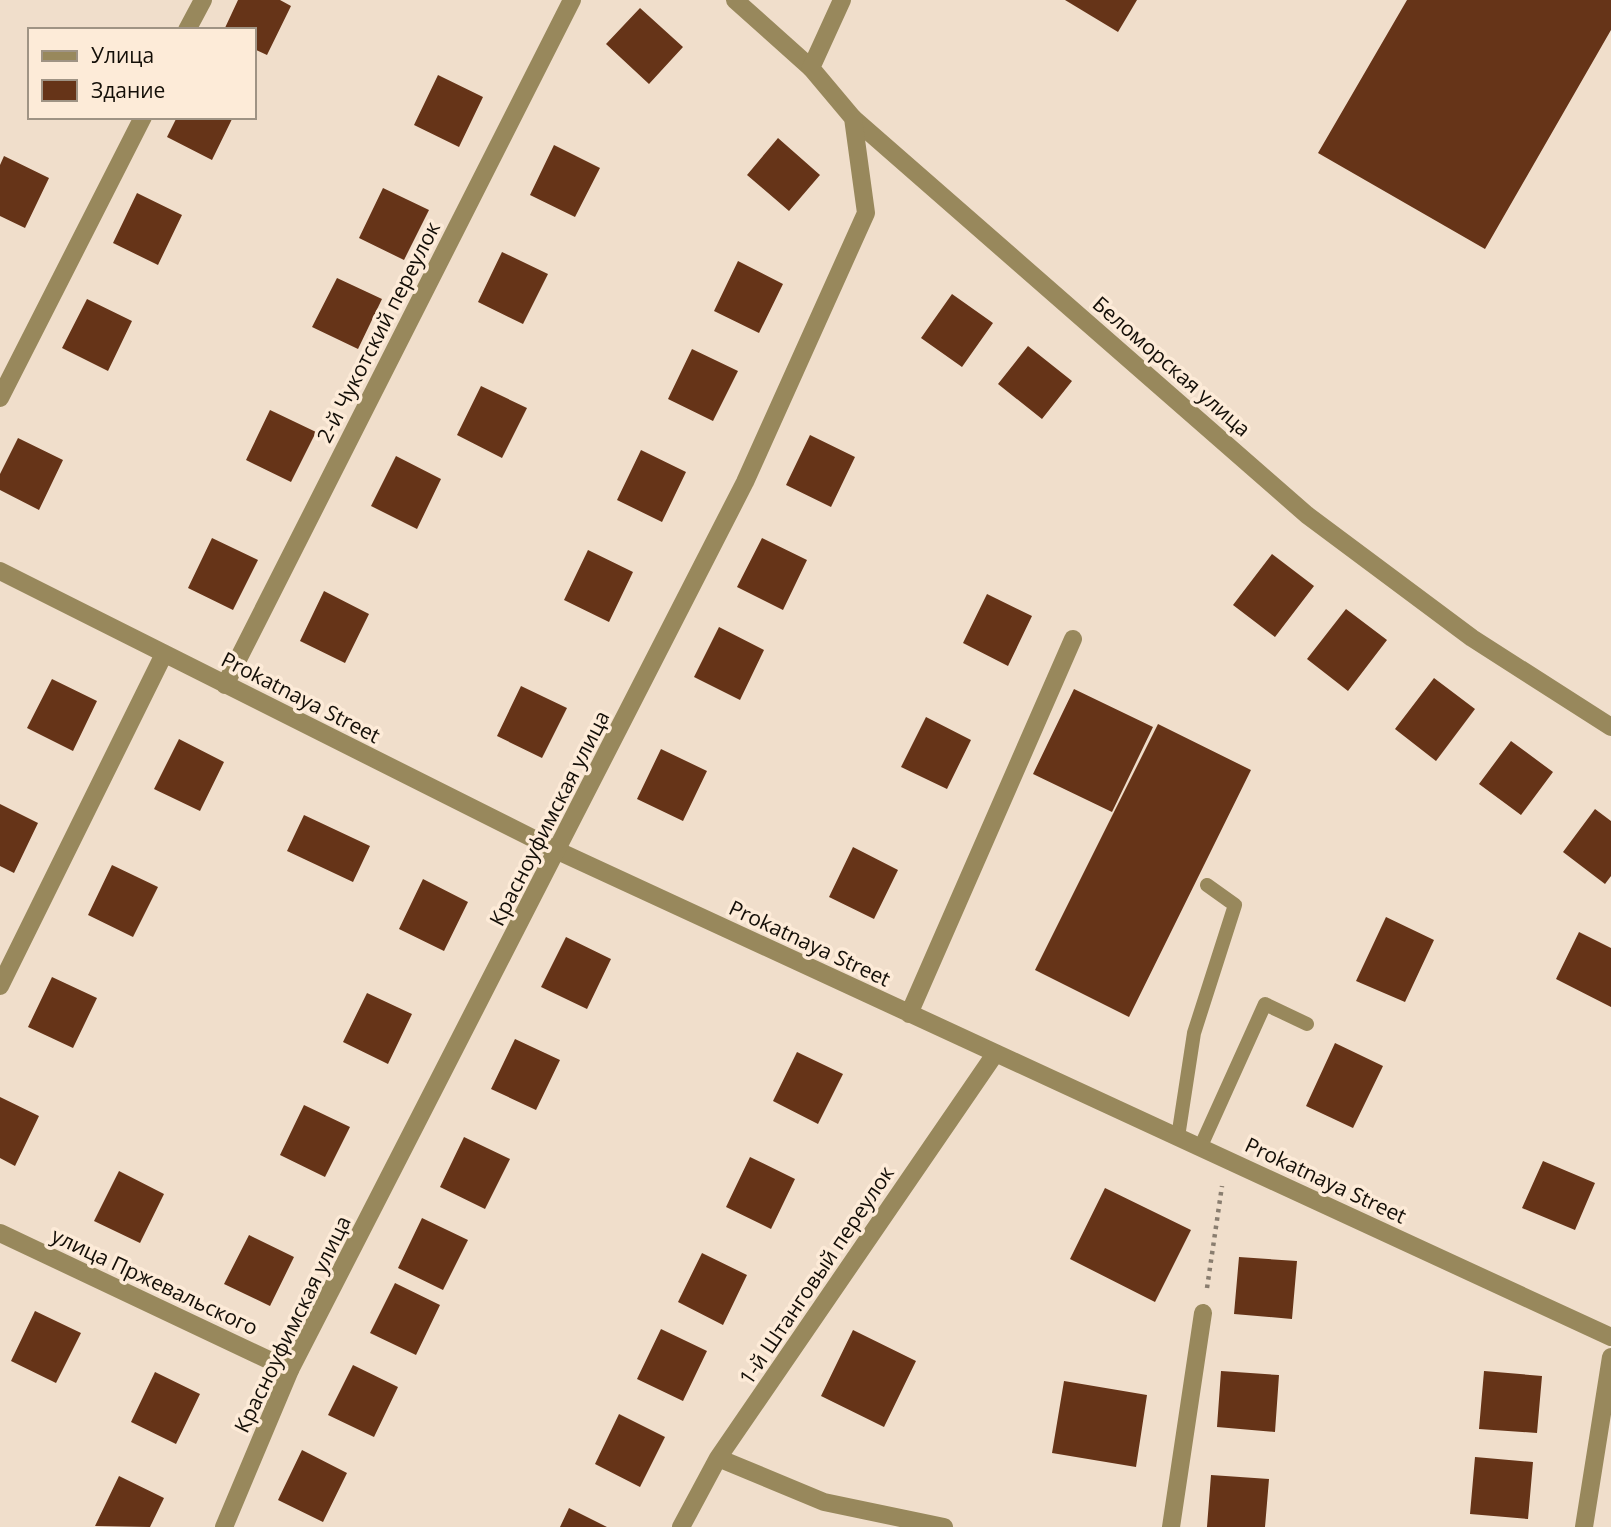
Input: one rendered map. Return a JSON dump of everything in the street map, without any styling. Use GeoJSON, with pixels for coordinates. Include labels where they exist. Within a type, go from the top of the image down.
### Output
{"type":"FeatureCollection","features":[{"type":"Feature","properties":{"kind":"street"},"geometry":{"type":"LineString","coordinates":[[188,28],[203,0]]}},
{"type":"Feature","properties":{"kind":"street","name":"2-й Чукотский переулок"},"geometry":{"type":"LineString","coordinates":[[225,685],[572,0]]}},
{"type":"Feature","properties":{"kind":"street","name":"Беломорская улица"},"geometry":{"type":"LineString","coordinates":[[734,0],[811,68],[853,118],[1307,515],[1472,638],[1611,727]]}},
{"type":"Feature","properties":{"kind":"street"},"geometry":{"type":"LineString","coordinates":[[811,68],[842,0]]}},
{"type":"Feature","properties":{"kind":"street","name":"Красноуфимская улица"},"geometry":{"type":"LineString","coordinates":[[224,1527],[290,1370],[745,482],[866,213],[853,118]]}},
{"type":"Feature","properties":{"kind":"street"},"geometry":{"type":"LineString","coordinates":[[0,398],[142,119]]}},
{"type":"Feature","properties":{"kind":"street","name":"Prokatnaya Street"},"geometry":{"type":"LineString","coordinates":[[0,571],[558,851],[1611,1337]]}},
{"type":"Feature","properties":{"kind":"street"},"geometry":{"type":"LineString","coordinates":[[909,1014],[1073,639]]}},
{"type":"Feature","properties":{"kind":"street"},"geometry":{"type":"LineString","coordinates":[[0,986],[164,654]]}},
{"type":"Feature","properties":{"kind":"street","name":"1-й Штанговый переулок"},"geometry":{"type":"LineString","coordinates":[[681,1527],[718,1458],[995,1054]]}},
{"type":"Feature","properties":{"kind":"street","name":"улица Пржевальского"},"geometry":{"type":"LineString","coordinates":[[0,1233],[290,1370]]}},
{"type":"Feature","properties":{"kind":"street"},"geometry":{"type":"LineString","coordinates":[[1171,1527],[1203,1313]]}},
{"type":"Feature","properties":{"kind":"street"},"geometry":{"type":"LineString","coordinates":[[1584,1527],[1611,1357]]}},
{"type":"Feature","properties":{"kind":"street"},"geometry":{"type":"LineString","coordinates":[[718,1458],[824,1502],[944,1527]]}},
{"type":"Feature","properties":{"kind":"lane"},"geometry":{"type":"LineString","coordinates":[[1178,1137],[1194,1033],[1235,905],[1207,885]]}},
{"type":"Feature","properties":{"kind":"lane"},"geometry":{"type":"LineString","coordinates":[[1200,1148],[1265,1004],[1307,1024]]}},
{"type":"Feature","properties":{"kind":"path"},"geometry":{"type":"LineString","coordinates":[[1203,1313],[1226,1159]]}},
{"type":"Feature","properties":{"kind":"building"},"geometry":{"type":"Polygon","coordinates":[[[238,0],[280,0],[291,6],[267,55],[256,50],[256,28],[225,28],[238,0]]]}},
{"type":"Feature","properties":{"kind":"building"},"geometry":{"type":"Polygon","coordinates":[[[1065,0],[1137,0],[1118,32],[1065,0]]]}},
{"type":"Feature","properties":{"kind":"building"},"geometry":{"type":"Polygon","coordinates":[[[1407,0],[1611,0],[1611,30],[1485,249],[1318,153],[1407,0]]]}},
{"type":"Feature","properties":{"kind":"building"},"geometry":{"type":"Polygon","coordinates":[[[640,8],[683,47],[649,84],[606,44],[640,8]]]}},
{"type":"Feature","properties":{"kind":"building"},"geometry":{"type":"Polygon","coordinates":[[[438,75],[483,97],[459,147],[414,125],[438,75]]]}},
{"type":"Feature","properties":{"kind":"building"},"geometry":{"type":"Polygon","coordinates":[[[176,119],[232,119],[212,160],[167,137],[176,119]]]}},
{"type":"Feature","properties":{"kind":"building"},"geometry":{"type":"Polygon","coordinates":[[[778,138],[820,175],[789,211],[747,175],[778,138]]]}},
{"type":"Feature","properties":{"kind":"building"},"geometry":{"type":"Polygon","coordinates":[[[554,145],[600,168],[575,217],[530,195],[554,145]]]}},
{"type":"Feature","properties":{"kind":"building"},"geometry":{"type":"Polygon","coordinates":[[[4,156],[49,178],[25,228],[0,216],[0,165],[4,156]]]}},
{"type":"Feature","properties":{"kind":"building"},"geometry":{"type":"Polygon","coordinates":[[[383,188],[429,210],[404,260],[359,238],[383,188]]]}},
{"type":"Feature","properties":{"kind":"building"},"geometry":{"type":"Polygon","coordinates":[[[137,193],[182,215],[158,265],[113,243],[137,193]]]}},
{"type":"Feature","properties":{"kind":"building"},"geometry":{"type":"Polygon","coordinates":[[[502,252],[548,274],[523,324],[478,302],[502,252]]]}},
{"type":"Feature","properties":{"kind":"building"},"geometry":{"type":"Polygon","coordinates":[[[738,261],[783,284],[759,333],[714,311],[738,261]]]}},
{"type":"Feature","properties":{"kind":"building"},"geometry":{"type":"Polygon","coordinates":[[[337,278],[382,299],[358,349],[312,327],[337,278]]]}},
{"type":"Feature","properties":{"kind":"building"},"geometry":{"type":"Polygon","coordinates":[[[952,294],[993,323],[962,367],[921,338],[952,294]]]}},
{"type":"Feature","properties":{"kind":"building"},"geometry":{"type":"Polygon","coordinates":[[[87,299],[132,321],[108,371],[62,348],[87,299]]]}},
{"type":"Feature","properties":{"kind":"building"},"geometry":{"type":"Polygon","coordinates":[[[1028,346],[1072,381],[1042,419],[998,384],[1028,346]]]}},
{"type":"Feature","properties":{"kind":"building"},"geometry":{"type":"Polygon","coordinates":[[[692,349],[738,371],[713,421],[668,399],[692,349]]]}},
{"type":"Feature","properties":{"kind":"building"},"geometry":{"type":"Polygon","coordinates":[[[481,386],[527,408],[502,458],[457,435],[481,386]]]}},
{"type":"Feature","properties":{"kind":"building"},"geometry":{"type":"Polygon","coordinates":[[[270,410],[316,432],[291,482],[246,460],[270,410]]]}},
{"type":"Feature","properties":{"kind":"building"},"geometry":{"type":"Polygon","coordinates":[[[810,435],[855,457],[831,507],[786,485],[810,435]]]}},
{"type":"Feature","properties":{"kind":"building"},"geometry":{"type":"Polygon","coordinates":[[[18,438],[63,460],[39,510],[0,490],[0,474],[18,438]]]}},
{"type":"Feature","properties":{"kind":"building"},"geometry":{"type":"Polygon","coordinates":[[[641,450],[686,472],[662,522],[617,500],[641,450]]]}},
{"type":"Feature","properties":{"kind":"building"},"geometry":{"type":"Polygon","coordinates":[[[396,456],[441,479],[417,529],[371,506],[396,456]]]}},
{"type":"Feature","properties":{"kind":"building"},"geometry":{"type":"Polygon","coordinates":[[[212,538],[258,560],[233,610],[188,588],[212,538]]]}},
{"type":"Feature","properties":{"kind":"building"},"geometry":{"type":"Polygon","coordinates":[[[762,538],[807,560],[783,610],[737,587],[762,538]]]}},
{"type":"Feature","properties":{"kind":"building"},"geometry":{"type":"Polygon","coordinates":[[[588,550],[633,572],[609,622],[564,600],[588,550]]]}},
{"type":"Feature","properties":{"kind":"building"},"geometry":{"type":"Polygon","coordinates":[[[1272,554],[1314,586],[1275,637],[1233,605],[1272,554]]]}},
{"type":"Feature","properties":{"kind":"building"},"geometry":{"type":"Polygon","coordinates":[[[324,591],[369,614],[345,663],[300,641],[324,591]]]}},
{"type":"Feature","properties":{"kind":"building"},"geometry":{"type":"Polygon","coordinates":[[[987,594],[1032,616],[1008,666],[963,643],[987,594]]]}},
{"type":"Feature","properties":{"kind":"building"},"geometry":{"type":"Polygon","coordinates":[[[1346,609],[1387,640],[1348,691],[1307,659],[1346,609]]]}},
{"type":"Feature","properties":{"kind":"building"},"geometry":{"type":"Polygon","coordinates":[[[719,627],[764,650],[740,700],[694,677],[719,627]]]}},
{"type":"Feature","properties":{"kind":"building"},"geometry":{"type":"Polygon","coordinates":[[[1434,678],[1475,709],[1436,761],[1395,729],[1434,678]]]}},
{"type":"Feature","properties":{"kind":"building"},"geometry":{"type":"Polygon","coordinates":[[[52,679],[97,701],[73,751],[27,728],[52,679]]]}},
{"type":"Feature","properties":{"kind":"building"},"geometry":{"type":"Polygon","coordinates":[[[521,686],[567,708],[542,758],[497,736],[521,686]]]}},
{"type":"Feature","properties":{"kind":"building"},"geometry":{"type":"Polygon","coordinates":[[[1074,689],[1153,727],[1112,812],[1033,774],[1074,689]]]}},
{"type":"Feature","properties":{"kind":"building"},"geometry":{"type":"Polygon","coordinates":[[[926,717],[971,740],[947,789],[901,767],[926,717]]]}},
{"type":"Feature","properties":{"kind":"building"},"geometry":{"type":"Polygon","coordinates":[[[1158,724],[1251,770],[1129,1017],[1035,970],[1158,724]]]}},
{"type":"Feature","properties":{"kind":"building"},"geometry":{"type":"Polygon","coordinates":[[[179,739],[224,762],[200,811],[154,789],[179,739]]]}},
{"type":"Feature","properties":{"kind":"building"},"geometry":{"type":"Polygon","coordinates":[[[1511,741],[1553,772],[1521,815],[1479,784],[1511,741]]]}},
{"type":"Feature","properties":{"kind":"building"},"geometry":{"type":"Polygon","coordinates":[[[661,749],[707,771],[683,821],[637,799],[661,749]]]}},
{"type":"Feature","properties":{"kind":"building"},"geometry":{"type":"Polygon","coordinates":[[[0,804],[38,823],[14,873],[0,866],[0,804]]]}},
{"type":"Feature","properties":{"kind":"building"},"geometry":{"type":"Polygon","coordinates":[[[1595,809],[1611,821],[1611,876],[1605,884],[1563,852],[1595,809]]]}},
{"type":"Feature","properties":{"kind":"building"},"geometry":{"type":"Polygon","coordinates":[[[304,815],[370,846],[353,882],[287,851],[304,815]]]}},
{"type":"Feature","properties":{"kind":"building"},"geometry":{"type":"Polygon","coordinates":[[[853,847],[898,870],[874,919],[829,897],[853,847]]]}},
{"type":"Feature","properties":{"kind":"building"},"geometry":{"type":"Polygon","coordinates":[[[112,865],[158,887],[133,937],[88,915],[112,865]]]}},
{"type":"Feature","properties":{"kind":"building"},"geometry":{"type":"Polygon","coordinates":[[[423,879],[468,902],[444,951],[399,929],[423,879]]]}},
{"type":"Feature","properties":{"kind":"building"},"geometry":{"type":"Polygon","coordinates":[[[1386,917],[1434,940],[1405,1002],[1356,981],[1386,917]]]}},
{"type":"Feature","properties":{"kind":"building"},"geometry":{"type":"Polygon","coordinates":[[[1579,932],[1611,948],[1611,1007],[1556,979],[1579,932]]]}},
{"type":"Feature","properties":{"kind":"building"},"geometry":{"type":"Polygon","coordinates":[[[566,937],[611,959],[587,1009],[541,987],[566,937]]]}},
{"type":"Feature","properties":{"kind":"building"},"geometry":{"type":"Polygon","coordinates":[[[52,977],[97,998],[73,1048],[28,1027],[52,977]]]}},
{"type":"Feature","properties":{"kind":"building"},"geometry":{"type":"Polygon","coordinates":[[[367,993],[412,1014],[388,1064],[343,1042],[367,993]]]}},
{"type":"Feature","properties":{"kind":"building"},"geometry":{"type":"Polygon","coordinates":[[[515,1039],[560,1060],[536,1110],[491,1089],[515,1039]]]}},
{"type":"Feature","properties":{"kind":"building"},"geometry":{"type":"Polygon","coordinates":[[[1335,1043],[1383,1066],[1353,1128],[1306,1106],[1335,1043]]]}},
{"type":"Feature","properties":{"kind":"building"},"geometry":{"type":"Polygon","coordinates":[[[797,1052],[843,1074],[818,1124],[773,1101],[797,1052]]]}},
{"type":"Feature","properties":{"kind":"building"},"geometry":{"type":"Polygon","coordinates":[[[0,1097],[39,1116],[15,1166],[0,1158],[0,1097]]]}},
{"type":"Feature","properties":{"kind":"building"},"geometry":{"type":"Polygon","coordinates":[[[304,1105],[350,1127],[325,1177],[280,1155],[304,1105]]]}},
{"type":"Feature","properties":{"kind":"building"},"geometry":{"type":"Polygon","coordinates":[[[464,1137],[510,1159],[485,1209],[440,1187],[464,1137]]]}},
{"type":"Feature","properties":{"kind":"building"},"geometry":{"type":"Polygon","coordinates":[[[750,1157],[795,1179],[771,1229],[726,1207],[750,1157]]]}},
{"type":"Feature","properties":{"kind":"building"},"geometry":{"type":"Polygon","coordinates":[[[1543,1161],[1595,1183],[1575,1230],[1522,1208],[1543,1161]]]}},
{"type":"Feature","properties":{"kind":"building"},"geometry":{"type":"Polygon","coordinates":[[[119,1171],[164,1194],[140,1243],[94,1221],[119,1171]]]}},
{"type":"Feature","properties":{"kind":"building"},"geometry":{"type":"Polygon","coordinates":[[[1105,1188],[1191,1230],[1155,1302],[1070,1259],[1105,1188]]]}},
{"type":"Feature","properties":{"kind":"building"},"geometry":{"type":"Polygon","coordinates":[[[422,1218],[468,1240],[443,1290],[398,1268],[422,1218]]]}},
{"type":"Feature","properties":{"kind":"building"},"geometry":{"type":"Polygon","coordinates":[[[249,1235],[294,1257],[270,1306],[224,1284],[249,1235]]]}},
{"type":"Feature","properties":{"kind":"building"},"geometry":{"type":"Polygon","coordinates":[[[702,1253],[747,1275],[723,1325],[678,1302],[702,1253]]]}},
{"type":"Feature","properties":{"kind":"building"},"geometry":{"type":"Polygon","coordinates":[[[1239,1257],[1297,1261],[1292,1319],[1234,1314],[1239,1257]]]}},
{"type":"Feature","properties":{"kind":"building"},"geometry":{"type":"Polygon","coordinates":[[[395,1283],[440,1305],[416,1355],[370,1333],[395,1283]]]}},
{"type":"Feature","properties":{"kind":"building"},"geometry":{"type":"Polygon","coordinates":[[[35,1311],[81,1333],[56,1383],[11,1361],[35,1311]]]}},
{"type":"Feature","properties":{"kind":"building"},"geometry":{"type":"Polygon","coordinates":[[[661,1329],[707,1351],[683,1401],[637,1379],[661,1329]]]}},
{"type":"Feature","properties":{"kind":"building"},"geometry":{"type":"Polygon","coordinates":[[[853,1330],[916,1361],[884,1427],[821,1396],[853,1330]]]}},
{"type":"Feature","properties":{"kind":"building"},"geometry":{"type":"Polygon","coordinates":[[[353,1365],[398,1387],[374,1437],[328,1415],[353,1365]]]}},
{"type":"Feature","properties":{"kind":"building"},"geometry":{"type":"Polygon","coordinates":[[[1221,1371],[1279,1375],[1275,1432],[1217,1427],[1221,1371]]]}},
{"type":"Feature","properties":{"kind":"building"},"geometry":{"type":"Polygon","coordinates":[[[1484,1371],[1542,1376],[1537,1433],[1479,1429],[1484,1371]]]}},
{"type":"Feature","properties":{"kind":"building"},"geometry":{"type":"Polygon","coordinates":[[[155,1372],[200,1394],[176,1444],[131,1422],[155,1372]]]}},
{"type":"Feature","properties":{"kind":"building"},"geometry":{"type":"Polygon","coordinates":[[[1064,1381],[1147,1395],[1136,1467],[1052,1453],[1064,1381]]]}},
{"type":"Feature","properties":{"kind":"building"},"geometry":{"type":"Polygon","coordinates":[[[619,1414],[665,1437],[640,1487],[595,1464],[619,1414]]]}},
{"type":"Feature","properties":{"kind":"building"},"geometry":{"type":"Polygon","coordinates":[[[302,1450],[347,1473],[323,1522],[278,1500],[302,1450]]]}},
{"type":"Feature","properties":{"kind":"building"},"geometry":{"type":"Polygon","coordinates":[[[1475,1457],[1533,1462],[1528,1519],[1470,1514],[1475,1457]]]}},
{"type":"Feature","properties":{"kind":"building"},"geometry":{"type":"Polygon","coordinates":[[[1211,1475],[1269,1479],[1265,1527],[1207,1527],[1211,1475]]]}},
{"type":"Feature","properties":{"kind":"building"},"geometry":{"type":"Polygon","coordinates":[[[119,1476],[164,1498],[150,1527],[95,1526],[119,1476]]]}},
{"type":"Feature","properties":{"kind":"building"},"geometry":{"type":"Polygon","coordinates":[[[569,1508],[607,1527],[560,1527],[569,1508]]]}}]}
